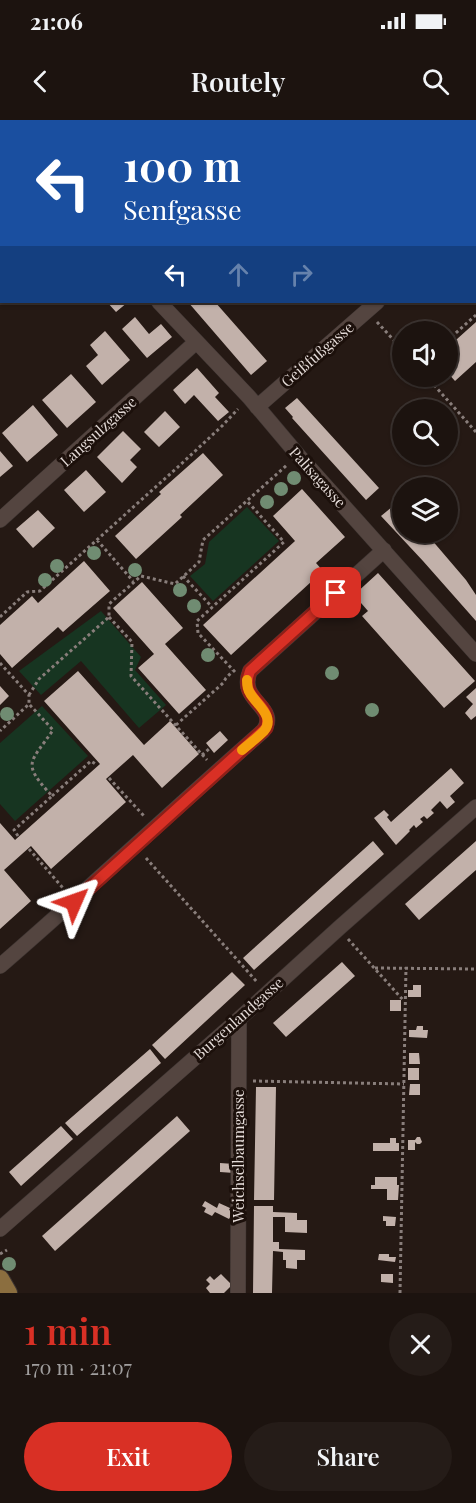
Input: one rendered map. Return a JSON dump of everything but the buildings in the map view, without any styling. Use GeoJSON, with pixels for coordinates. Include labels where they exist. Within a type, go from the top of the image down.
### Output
{"type":"FeatureCollection","features":[{"type":"Feature","properties":{"kind":"main road"},"geometry":{"type":"LineString","coordinates":[[0,1279],[8,1293]]}},
{"type":"Feature","properties":{"kind":"street","name":"Palisagasse"},"geometry":{"type":"LineString","coordinates":[[160,303],[253,402],[476,654]]}},
{"type":"Feature","properties":{"kind":"street","name":"Geißfußgasse"},"geometry":{"type":"LineString","coordinates":[[253,402],[372,306]]}},
{"type":"Feature","properties":{"kind":"street","name":"Langsulzgasse"},"geometry":{"type":"LineString","coordinates":[[0,520],[196,342]]}},
{"type":"Feature","properties":{"kind":"street"},"geometry":{"type":"LineString","coordinates":[[0,966],[263,731],[267,725],[266,715],[247,687],[250,671],[384,550]]}},
{"type":"Feature","properties":{"kind":"street","name":"Burgenlandgasse"},"geometry":{"type":"LineString","coordinates":[[0,1229],[476,807]]}},
{"type":"Feature","properties":{"kind":"street","name":"Weichselbaumgasse"},"geometry":{"type":"LineString","coordinates":[[238,1293],[239,1019]]}},
{"type":"Feature","properties":{"kind":"path"},"geometry":{"type":"LineString","coordinates":[[372,306],[392,334]]}},
{"type":"Feature","properties":{"kind":"path"},"geometry":{"type":"LineString","coordinates":[[458,331],[476,315]]}},
{"type":"Feature","properties":{"kind":"path"},"geometry":{"type":"LineString","coordinates":[[436,387],[476,432]]}},
{"type":"Feature","properties":{"kind":"path"},"geometry":{"type":"LineString","coordinates":[[0,617],[27,592],[40,591],[222,426],[253,402]]}},
{"type":"Feature","properties":{"kind":"path"},"geometry":{"type":"LineString","coordinates":[[217,771],[131,676],[132,642],[109,617],[109,604],[141,576],[175,584],[199,562],[203,540],[298,455]]}},
{"type":"Feature","properties":{"kind":"path"},"geometry":{"type":"LineString","coordinates":[[247,501],[284,542],[197,621],[198,633],[233,671],[247,679]]}},
{"type":"Feature","properties":{"kind":"path"},"geometry":{"type":"LineString","coordinates":[[97,540],[134,582]]}},
{"type":"Feature","properties":{"kind":"path"},"geometry":{"type":"LineString","coordinates":[[183,576],[212,607]]}},
{"type":"Feature","properties":{"kind":"path"},"geometry":{"type":"LineString","coordinates":[[52,796],[37,780],[31,762],[53,730],[29,704],[29,695],[39,679],[109,617]]}},
{"type":"Feature","properties":{"kind":"path"},"geometry":{"type":"LineString","coordinates":[[0,663],[29,695]]}},
{"type":"Feature","properties":{"kind":"path"},"geometry":{"type":"LineString","coordinates":[[176,725],[223,683],[233,671]]}},
{"type":"Feature","properties":{"kind":"path"},"geometry":{"type":"LineString","coordinates":[[0,731],[29,704]]}},
{"type":"Feature","properties":{"kind":"path"},"geometry":{"type":"LineString","coordinates":[[202,755],[210,748]]}},
{"type":"Feature","properties":{"kind":"path"},"geometry":{"type":"LineString","coordinates":[[18,836],[14,830],[91,761],[97,765]]}},
{"type":"Feature","properties":{"kind":"path"},"geometry":{"type":"LineString","coordinates":[[109,778],[155,828]]}},
{"type":"Feature","properties":{"kind":"path"},"geometry":{"type":"LineString","coordinates":[[135,846],[267,993]]}},
{"type":"Feature","properties":{"kind":"path"},"geometry":{"type":"LineString","coordinates":[[29,849],[74,902]]}},
{"type":"Feature","properties":{"kind":"path"},"geometry":{"type":"LineString","coordinates":[[353,944],[405,1002]]}},
{"type":"Feature","properties":{"kind":"path"},"geometry":{"type":"LineString","coordinates":[[400,1293],[406,967]]}},
{"type":"Feature","properties":{"kind":"path"},"geometry":{"type":"LineString","coordinates":[[375,968],[476,969]]}},
{"type":"Feature","properties":{"kind":"path"},"geometry":{"type":"LineString","coordinates":[[274,1082],[404,1084]]}},
{"type":"Feature","properties":{"kind":"path"},"geometry":{"type":"LineString","coordinates":[[0,1254],[7,1250]]}},
{"type":"Feature","properties":{"kind":"green space"},"geometry":{"type":"Polygon","coordinates":[[[247,507],[279,541],[213,601],[190,576],[205,564],[209,542],[247,507]]]}},
{"type":"Feature","properties":{"kind":"green space"},"geometry":{"type":"Polygon","coordinates":[[[101,611],[141,657],[135,670],[166,705],[139,728],[81,661],[41,695],[19,671],[101,611]]]}},
{"type":"Feature","properties":{"kind":"green space"},"geometry":{"type":"Polygon","coordinates":[[[42,706],[88,756],[15,821],[0,804],[0,743],[42,706]]]}},
{"type":"Feature","properties":{"kind":"slow traffic"},"geometry":{"type":"LineString","coordinates":[[242,750],[267,725],[266,715],[250,694],[247,680]]}},
{"type":"Feature","properties":{"kind":"route"},"geometry":{"type":"LineString","coordinates":[[74,902],[266,728],[266,715],[247,687],[250,671],[336,593]]}}]}
